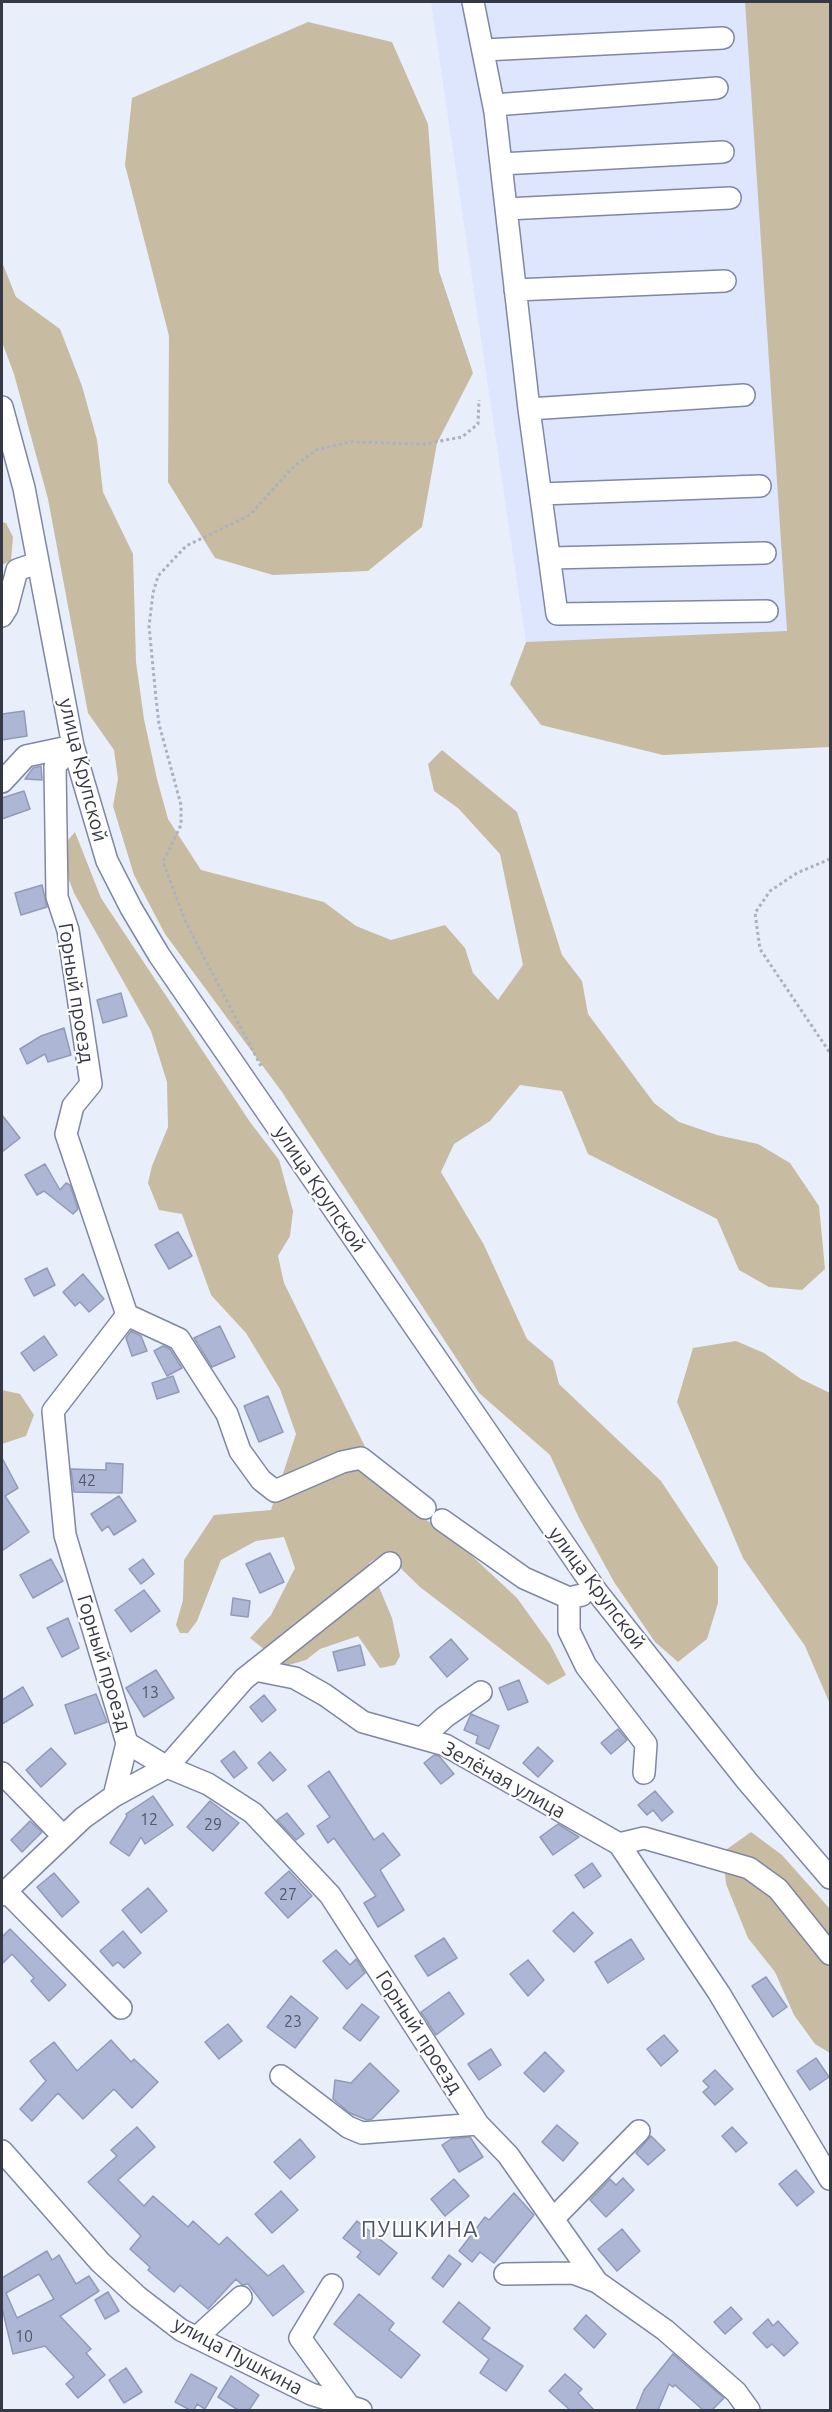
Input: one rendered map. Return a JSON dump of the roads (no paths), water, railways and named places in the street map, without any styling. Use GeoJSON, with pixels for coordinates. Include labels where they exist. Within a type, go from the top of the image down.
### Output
{"type":"FeatureCollection","features":[{"type":"Feature","properties":{"kind":"street"},"geometry":{"type":"LineString","coordinates":[[473,2],[494,105],[529,409],[557,614],[767,611]]}},
{"type":"Feature","properties":{"kind":"street"},"geometry":{"type":"LineString","coordinates":[[484,51],[723,38]]}},
{"type":"Feature","properties":{"kind":"street"},"geometry":{"type":"LineString","coordinates":[[494,105],[717,88]]}},
{"type":"Feature","properties":{"kind":"street"},"geometry":{"type":"LineString","coordinates":[[501,164],[723,152]]}},
{"type":"Feature","properties":{"kind":"street"},"geometry":{"type":"LineString","coordinates":[[506,209],[730,198]]}},
{"type":"Feature","properties":{"kind":"street"},"geometry":{"type":"LineString","coordinates":[[515,290],[725,281]]}},
{"type":"Feature","properties":{"kind":"street"},"geometry":{"type":"LineString","coordinates":[[529,409],[744,395]]}},
{"type":"Feature","properties":{"kind":"street","name":"улица Крупской"},"geometry":{"type":"LineString","coordinates":[[2,407],[24,488],[73,746],[107,861],[159,955],[597,1592],[747,1781],[831,1878]]}},
{"type":"Feature","properties":{"kind":"street"},"geometry":{"type":"LineString","coordinates":[[541,495],[760,486]]}},
{"type":"Feature","properties":{"kind":"street"},"geometry":{"type":"LineString","coordinates":[[550,558],[765,553]]}},
{"type":"Feature","properties":{"kind":"street"},"geometry":{"type":"LineString","coordinates":[[2,616],[7,608],[17,570],[38,563]]}},
{"type":"Feature","properties":{"kind":"street"},"geometry":{"type":"LineString","coordinates":[[2,782],[26,756],[73,746]]}},
{"type":"Feature","properties":{"kind":"street","name":"Горный проезд"},"geometry":{"type":"LineString","coordinates":[[73,746],[55,766],[57,897],[68,930],[91,1084],[73,1106],[66,1134],[127,1315],[53,1411],[65,1535],[128,1743],[167,1767],[208,1784],[253,1813],[330,1895],[478,2124],[508,2155],[597,2282],[665,2330],[736,2392],[749,2410]]}},
{"type":"Feature","properties":{"kind":"street"},"geometry":{"type":"LineString","coordinates":[[127,1315],[179,1339],[227,1414],[240,1451],[261,1480],[275,1491],[342,1461],[361,1458],[434,1514],[524,1578],[569,1598],[597,1592]]}},
{"type":"Feature","properties":{"kind":"street"},"geometry":{"type":"LineString","coordinates":[[120,2008],[3,1893],[62,1835],[114,1796],[167,1767],[227,1696],[255,1670],[390,1563]]}},
{"type":"Feature","properties":{"kind":"street"},"geometry":{"type":"LineString","coordinates":[[569,1598],[569,1631],[585,1666],[646,1744],[644,1773]]}},
{"type":"Feature","properties":{"kind":"street","name":"Зелёная улица"},"geometry":{"type":"LineString","coordinates":[[255,1670],[294,1678],[326,1695],[363,1722],[445,1745],[619,1844],[719,1993],[831,2179]]}},
{"type":"Feature","properties":{"kind":"street"},"geometry":{"type":"LineString","coordinates":[[422,1738],[446,1717],[481,1692]]}},
{"type":"Feature","properties":{"kind":"street"},"geometry":{"type":"LineString","coordinates":[[114,1796],[128,1743]]}},
{"type":"Feature","properties":{"kind":"street"},"geometry":{"type":"LineString","coordinates":[[2,1773],[62,1835]]}},
{"type":"Feature","properties":{"kind":"street"},"geometry":{"type":"LineString","coordinates":[[619,1844],[644,1838],[749,1868],[778,1889],[831,1954]]}},
{"type":"Feature","properties":{"kind":"street"},"geometry":{"type":"LineString","coordinates":[[280,2076],[348,2127],[362,2133],[478,2124]]}},
{"type":"Feature","properties":{"kind":"street"},"geometry":{"type":"LineString","coordinates":[[554,2218],[639,2131]]}},
{"type":"Feature","properties":{"kind":"street","name":"улица Пушкина"},"geometry":{"type":"LineString","coordinates":[[2,2151],[100,2262],[138,2297],[181,2330],[309,2402],[356,2409]]}},
{"type":"Feature","properties":{"kind":"street"},"geometry":{"type":"LineString","coordinates":[[505,2274],[573,2273],[597,2282]]}},
{"type":"Feature","properties":{"kind":"street"},"geometry":{"type":"LineString","coordinates":[[332,2285],[300,2338],[356,2409]]}},
{"type":"Feature","properties":{"kind":"street"},"geometry":{"type":"LineString","coordinates":[[196,2338],[241,2296]]}},
{"type":"Feature","properties":{"kind":"district","name":"ПУШКИНА"},"geometry":{"type":"Point","coordinates":[420,2230]}}]}
